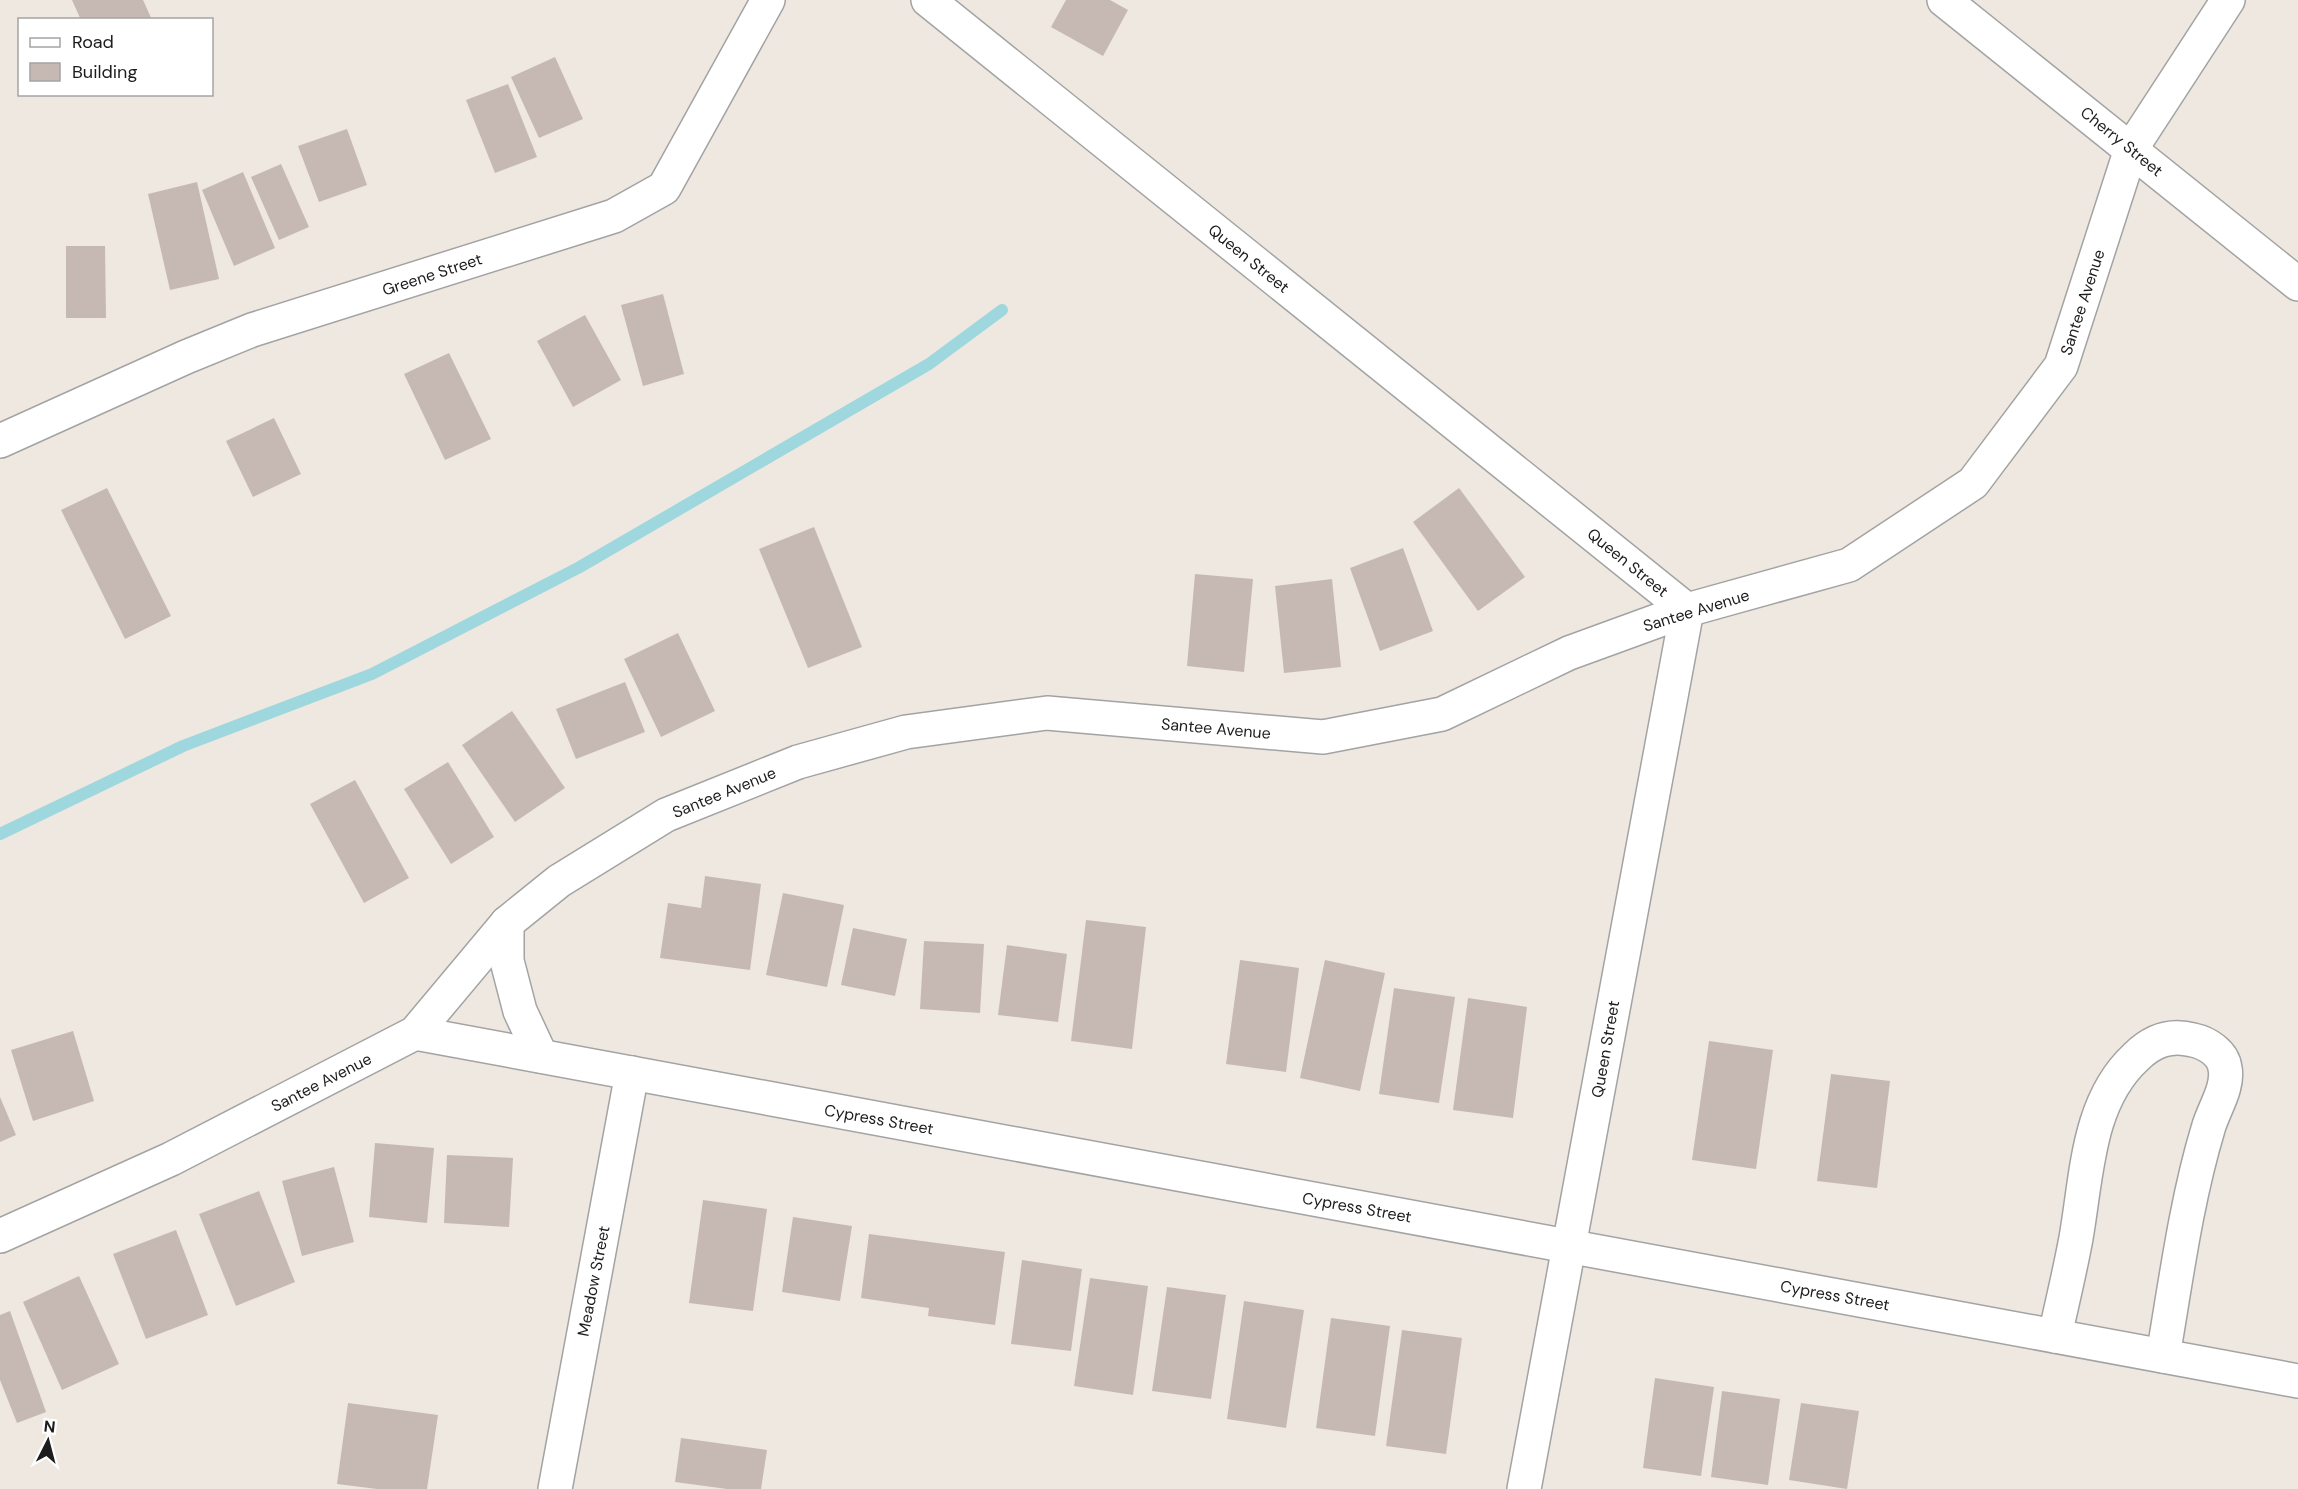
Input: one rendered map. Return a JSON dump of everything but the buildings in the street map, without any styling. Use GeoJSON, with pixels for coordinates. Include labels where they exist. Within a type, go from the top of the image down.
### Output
{"type":"FeatureCollection","features":[{"type":"Feature","properties":{"kind":"street","name":"Greene Street"},"geometry":{"type":"LineString","coordinates":[[0,441],[181,359],[252,330],[614,216],[664,188],[768,0]]}},
{"type":"Feature","properties":{"kind":"street","name":"Queen Street"},"geometry":{"type":"LineString","coordinates":[[928,0],[1687,610],[1524,1489]]}},
{"type":"Feature","properties":{"kind":"street","name":"Cherry Street"},"geometry":{"type":"LineString","coordinates":[[1944,0],[2298,284]]}},
{"type":"Feature","properties":{"kind":"street","name":"Santee Avenue"},"geometry":{"type":"LineString","coordinates":[[0,1236],[171,1159],[415,1034],[507,923],[559,881],[666,815],[798,762],[906,732],[1047,712],[1323,737],[1442,714],[1569,653],[1687,610],[1849,565],[1974,483],[2061,366],[2131,149],[2228,0]]}},
{"type":"Feature","properties":{"kind":"street"},"geometry":{"type":"LineString","coordinates":[[507,923],[507,961],[520,1011],[541,1056]]}},
{"type":"Feature","properties":{"kind":"street","name":"Cypress Street"},"geometry":{"type":"LineString","coordinates":[[415,1034],[2298,1381]]}},
{"type":"Feature","properties":{"kind":"street"},"geometry":{"type":"LineString","coordinates":[[2055,1336],[2074,1253],[2092,1137],[2104,1101],[2120,1072],[2143,1050],[2156,1041],[2184,1037],[2202,1042],[2220,1054],[2225,1069],[2223,1089],[2198,1161],[2163,1356]]}},
{"type":"Feature","properties":{"kind":"street","name":"Meadow Street"},"geometry":{"type":"LineString","coordinates":[[555,1489],[632,1073]]}},
{"type":"Feature","properties":{"kind":"waterway"},"geometry":{"type":"LineString","coordinates":[[0,834],[183,746],[372,674],[578,568],[929,364],[1002,310]]}}]}
